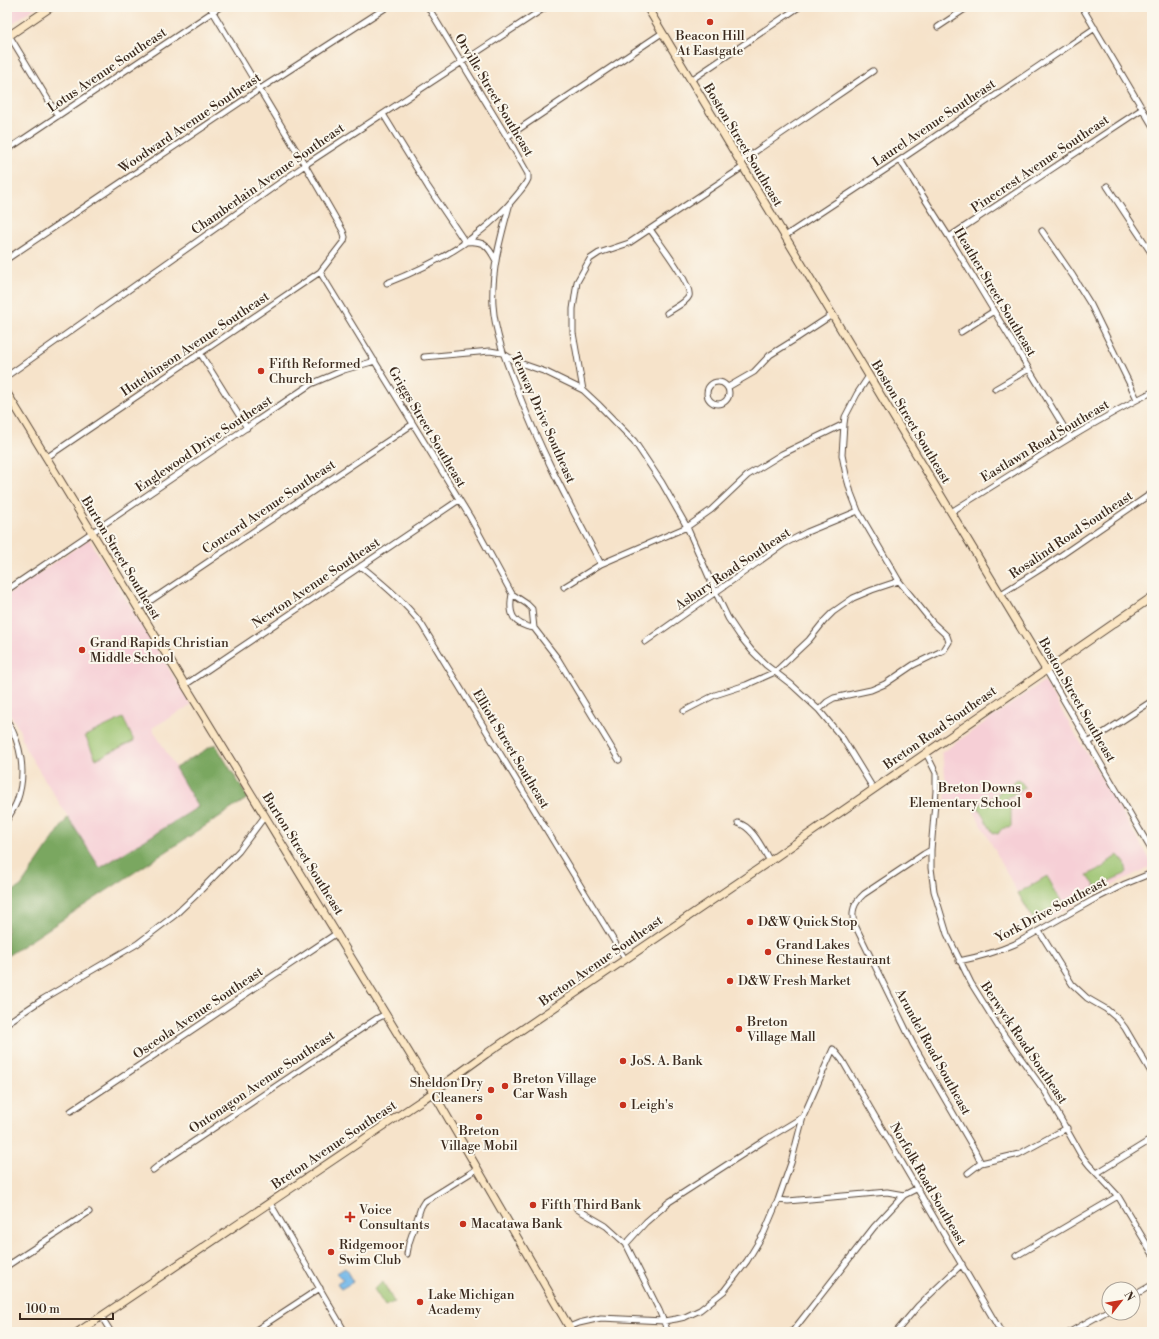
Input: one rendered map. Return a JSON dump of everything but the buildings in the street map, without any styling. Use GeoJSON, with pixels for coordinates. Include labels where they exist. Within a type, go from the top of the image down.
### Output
{"type":"FeatureCollection","features":[{"type":"Feature","properties":{"kind":"main road"},"geometry":{"type":"LineString","coordinates":[[8,36],[50,7]]}},
{"type":"Feature","properties":{"kind":"main road","name":"Boston Street Southeast"},"geometry":{"type":"LineString","coordinates":[[647,7],[1046,670]]}},
{"type":"Feature","properties":{"kind":"main road","name":"Burton Street Southeast"},"geometry":{"type":"LineString","coordinates":[[7,393],[433,1092],[570,1330]]}},
{"type":"Feature","properties":{"kind":"main road","name":"Breton Road Southeast"},"geometry":{"type":"LineString","coordinates":[[741,880],[1152,597]]}},
{"type":"Feature","properties":{"kind":"main road","name":"Breton Avenue Southeast"},"geometry":{"type":"LineString","coordinates":[[78,1332],[433,1092],[741,880]]}},
{"type":"Feature","properties":{"kind":"street","name":"Lotus Avenue Southeast"},"geometry":{"type":"LineString","coordinates":[[7,150],[211,9],[220,7]]}},
{"type":"Feature","properties":{"kind":"street","name":"Woodward Avenue Southeast"},"geometry":{"type":"LineString","coordinates":[[7,259],[260,89],[387,7]]}},
{"type":"Feature","properties":{"kind":"street","name":"Orville Street Southeast"},"geometry":{"type":"LineString","coordinates":[[428,7],[528,174],[527,182],[510,203]]}},
{"type":"Feature","properties":{"kind":"street","name":"Chamberlain Avenue Southeast"},"geometry":{"type":"LineString","coordinates":[[7,376],[305,165],[546,7]]}},
{"type":"Feature","properties":{"kind":"street"},"geometry":{"type":"LineString","coordinates":[[690,80],[799,7]]}},
{"type":"Feature","properties":{"kind":"street"},"geometry":{"type":"LineString","coordinates":[[938,27],[968,7]]}},
{"type":"Feature","properties":{"kind":"street"},"geometry":{"type":"LineString","coordinates":[[1082,7],[1152,125]]}},
{"type":"Feature","properties":{"kind":"street"},"geometry":{"type":"LineString","coordinates":[[211,9],[305,165]]}},
{"type":"Feature","properties":{"kind":"street","name":"Laurel Avenue Southeast"},"geometry":{"type":"LineString","coordinates":[[785,236],[1095,28]]}},
{"type":"Feature","properties":{"kind":"street"},"geometry":{"type":"LineString","coordinates":[[507,137],[662,32]]}},
{"type":"Feature","properties":{"kind":"street"},"geometry":{"type":"LineString","coordinates":[[8,36],[58,116]]}},
{"type":"Feature","properties":{"kind":"street"},"geometry":{"type":"LineString","coordinates":[[583,390],[573,333],[573,309],[577,282],[590,259],[599,253],[630,243],[873,72]]}},
{"type":"Feature","properties":{"kind":"street","name":"Pinecrest Avenue Southeast"},"geometry":{"type":"LineString","coordinates":[[949,237],[1142,108]]}},
{"type":"Feature","properties":{"kind":"street"},"geometry":{"type":"LineString","coordinates":[[383,114],[428,187],[465,242]]}},
{"type":"Feature","properties":{"kind":"street","name":"Heather Street Southeast"},"geometry":{"type":"LineString","coordinates":[[900,160],[949,237],[1070,437]]}},
{"type":"Feature","properties":{"kind":"street","name":"Hutchinson Avenue Southeast"},"geometry":{"type":"LineString","coordinates":[[46,458],[320,272],[344,241],[345,237],[305,165]]}},
{"type":"Feature","properties":{"kind":"street"},"geometry":{"type":"LineString","coordinates":[[1106,186],[1152,254]]}},
{"type":"Feature","properties":{"kind":"street"},"geometry":{"type":"LineString","coordinates":[[386,283],[426,266],[465,242],[478,233],[510,203]]}},
{"type":"Feature","properties":{"kind":"street","name":"Tenway Drive Southeast"},"geometry":{"type":"LineString","coordinates":[[510,203],[496,261],[493,305],[495,323],[502,353],[540,446],[601,564]]}},
{"type":"Feature","properties":{"kind":"street"},"geometry":{"type":"LineString","coordinates":[[650,229],[676,265],[689,287],[690,292],[686,300],[667,313]]}},
{"type":"Feature","properties":{"kind":"street"},"geometry":{"type":"LineString","coordinates":[[1042,231],[1091,305],[1137,399]]}},
{"type":"Feature","properties":{"kind":"street"},"geometry":{"type":"LineString","coordinates":[[465,242],[481,242],[488,248],[496,261]]}},
{"type":"Feature","properties":{"kind":"street","name":"Griggs Street Southeast"},"geometry":{"type":"LineString","coordinates":[[320,272],[470,517],[512,594],[532,609],[534,628]]}},
{"type":"Feature","properties":{"kind":"street"},"geometry":{"type":"LineString","coordinates":[[961,332],[994,311]]}},
{"type":"Feature","properties":{"kind":"street"},"geometry":{"type":"LineString","coordinates":[[728,387],[754,372],[770,355],[832,315]]}},
{"type":"Feature","properties":{"kind":"street"},"geometry":{"type":"LineString","coordinates":[[424,357],[490,351],[502,353],[517,362],[546,372],[583,390],[612,417],[634,441],[662,483],[686,527],[728,618],[745,643],[762,662],[819,710],[843,739],[873,788]]}},
{"type":"Feature","properties":{"kind":"street"},"geometry":{"type":"LineString","coordinates":[[200,353],[247,428]]}},
{"type":"Feature","properties":{"kind":"street","name":"Englewood Drive Southeast"},"geometry":{"type":"LineString","coordinates":[[7,590],[311,384],[344,370],[375,361]]}},
{"type":"Feature","properties":{"kind":"street"},"geometry":{"type":"LineString","coordinates":[[995,390],[1029,369]]}},
{"type":"Feature","properties":{"kind":"street"},"geometry":{"type":"LineString","coordinates":[[819,710],[827,702],[834,698],[871,690],[885,684],[913,665],[944,650],[949,642],[947,636],[932,622],[899,581],[858,511],[851,493],[842,455],[844,424],[857,394],[869,376]]}},
{"type":"Feature","properties":{"kind":"street"},"geometry":{"type":"LineString","coordinates":[[719,382],[728,387],[729,396],[724,403],[716,404],[709,399],[707,391],[712,384],[719,382]]}},
{"type":"Feature","properties":{"kind":"street","name":"Eastlawn Road Southeast"},"geometry":{"type":"LineString","coordinates":[[951,512],[1070,437],[1152,392]]}},
{"type":"Feature","properties":{"kind":"street","name":"Concord Avenue Southeast"},"geometry":{"type":"LineString","coordinates":[[138,609],[413,424]]}},
{"type":"Feature","properties":{"kind":"street"},"geometry":{"type":"LineString","coordinates":[[564,587],[601,564],[686,527],[711,510],[748,475],[782,454],[844,424]]}},
{"type":"Feature","properties":{"kind":"street","name":"Rosalind Road Southeast"},"geometry":{"type":"LineString","coordinates":[[1001,594],[1047,565],[1152,493]]}},
{"type":"Feature","properties":{"kind":"street","name":"Newton Avenue Southeast"},"geometry":{"type":"LineString","coordinates":[[185,685],[459,500]]}},
{"type":"Feature","properties":{"kind":"street","name":"Asbury Road Southeast"},"geometry":{"type":"LineString","coordinates":[[645,642],[784,544],[807,532],[858,511]]}},
{"type":"Feature","properties":{"kind":"street","name":"Elliott Street Southeast"},"geometry":{"type":"LineString","coordinates":[[361,566],[400,599],[422,625],[625,959]]}},
{"type":"Feature","properties":{"kind":"street"},"geometry":{"type":"LineString","coordinates":[[684,711],[715,695],[746,685],[775,672],[809,640],[833,612],[854,598],[899,581]]}},
{"type":"Feature","properties":{"kind":"street"},"geometry":{"type":"LineString","coordinates":[[512,594],[510,608],[515,621],[534,628],[555,654],[619,760]]}},
{"type":"Feature","properties":{"kind":"street","name":"Boston Street Southeast"},"geometry":{"type":"LineString","coordinates":[[1046,670],[1152,851]]}},
{"type":"Feature","properties":{"kind":"street"},"geometry":{"type":"LineString","coordinates":[[1088,743],[1152,702]]}},
{"type":"Feature","properties":{"kind":"street"},"geometry":{"type":"LineString","coordinates":[[7,720],[9,728],[18,741],[22,772],[17,801],[7,820]]}},
{"type":"Feature","properties":{"kind":"street","name":"Berwyck Road Southeast"},"geometry":{"type":"LineString","coordinates":[[926,753],[936,773],[931,850],[931,868],[934,891],[947,934],[959,961],[1001,1031],[1046,1093],[1081,1155],[1118,1196],[1152,1253]]}},
{"type":"Feature","properties":{"kind":"street"},"geometry":{"type":"LineString","coordinates":[[7,1022],[43,999],[137,944],[175,915],[239,850],[265,816]]}},
{"type":"Feature","properties":{"kind":"street"},"geometry":{"type":"LineString","coordinates":[[738,823],[744,825],[750,831],[770,861]]}},
{"type":"Feature","properties":{"kind":"street","name":"Arundel Road Southeast"},"geometry":{"type":"LineString","coordinates":[[931,850],[864,894],[857,900],[852,915],[854,923],[913,1044],[976,1150],[981,1163]]}},
{"type":"Feature","properties":{"kind":"street","name":"York Drive Southeast"},"geometry":{"type":"LineString","coordinates":[[959,961],[985,956],[998,951],[1039,931],[1093,900],[1125,884],[1152,873]]}},
{"type":"Feature","properties":{"kind":"street"},"geometry":{"type":"LineString","coordinates":[[1039,931],[1072,984],[1087,998],[1106,1009],[1119,1020],[1152,1074]]}},
{"type":"Feature","properties":{"kind":"street","name":"Osceola Avenue Southeast"},"geometry":{"type":"LineString","coordinates":[[71,1111],[337,933]]}},
{"type":"Feature","properties":{"kind":"street","name":"Ontonagon Avenue Southeast"},"geometry":{"type":"LineString","coordinates":[[153,1170],[370,1023],[386,1014]]}},
{"type":"Feature","properties":{"kind":"street","name":"Norfolk Road Southeast"},"geometry":{"type":"LineString","coordinates":[[803,1117],[833,1049],[842,1060],[918,1188],[1001,1332]]}},
{"type":"Feature","properties":{"kind":"street"},"geometry":{"type":"LineString","coordinates":[[570,1330],[579,1323],[601,1318],[664,1322],[685,1317],[700,1310],[724,1291],[747,1261],[764,1233],[791,1163],[803,1117]]}},
{"type":"Feature","properties":{"kind":"street"},"geometry":{"type":"LineString","coordinates":[[626,1244],[646,1222],[669,1202],[803,1117]]}},
{"type":"Feature","properties":{"kind":"street"},"geometry":{"type":"LineString","coordinates":[[968,1173],[981,1163],[1019,1154],[1067,1128]]}},
{"type":"Feature","properties":{"kind":"street"},"geometry":{"type":"LineString","coordinates":[[1097,1173],[1152,1139]]}},
{"type":"Feature","properties":{"kind":"street"},"geometry":{"type":"LineString","coordinates":[[407,1254],[409,1243],[424,1202],[477,1169]]}},
{"type":"Feature","properties":{"kind":"street"},"geometry":{"type":"LineString","coordinates":[[792,1332],[874,1227],[904,1195],[918,1188]]}},
{"type":"Feature","properties":{"kind":"street"},"geometry":{"type":"LineString","coordinates":[[778,1200],[788,1201],[887,1192],[904,1195]]}},
{"type":"Feature","properties":{"kind":"street"},"geometry":{"type":"LineString","coordinates":[[1016,1256],[1118,1196]]}},
{"type":"Feature","properties":{"kind":"street"},"geometry":{"type":"LineString","coordinates":[[270,1203],[345,1332]]}},
{"type":"Feature","properties":{"kind":"street"},"geometry":{"type":"LineString","coordinates":[[577,1210],[606,1226],[626,1244],[668,1332]]}},
{"type":"Feature","properties":{"kind":"street"},"geometry":{"type":"LineString","coordinates":[[7,1266],[89,1212]]}},
{"type":"Feature","properties":{"kind":"street"},"geometry":{"type":"LineString","coordinates":[[896,1332],[923,1300],[962,1264]]}},
{"type":"Feature","properties":{"kind":"street"},"geometry":{"type":"LineString","coordinates":[[1141,1291],[1152,1285]]}},
{"type":"Feature","properties":{"kind":"street"},"geometry":{"type":"LineString","coordinates":[[253,1332],[320,1288]]}},
{"type":"Feature","properties":{"kind":"street"},"geometry":{"type":"LineString","coordinates":[[1070,1332],[1101,1315]]}},
{"type":"Feature","properties":{"kind":"street"},"geometry":{"type":"LineString","coordinates":[[101,1316],[112,1332]]}},
{"type":"Feature","properties":{"kind":"shaded area"},"geometry":{"type":"Polygon","coordinates":[[[7,7],[36,7],[7,27],[7,7]]]}},
{"type":"Feature","properties":{"kind":"shaded area","name":"Grand Rapids Christian Middle School"},"geometry":{"type":"Polygon","coordinates":[[[89,539],[191,705],[152,728],[199,807],[100,868],[25,748],[19,729],[7,709],[7,595],[89,539]]]}},
{"type":"Feature","properties":{"kind":"shaded area","name":"Breton Downs Elementary School"},"geometry":{"type":"Polygon","coordinates":[[[1044,681],[1152,863],[1152,866],[1099,891],[1035,926],[972,807],[945,805],[946,785],[941,753],[1044,681]]]}},
{"type":"Feature","properties":{"kind":"green space"},"geometry":{"type":"Polygon","coordinates":[[[123,718],[134,741],[96,759],[85,736],[123,718]]]}},
{"type":"Feature","properties":{"kind":"green space"},"geometry":{"type":"Polygon","coordinates":[[[215,744],[248,798],[7,956],[7,895],[21,886],[68,817],[100,868],[198,807],[175,768],[215,744]]]}},
{"type":"Feature","properties":{"kind":"green space"},"geometry":{"type":"Polygon","coordinates":[[[1019,779],[1025,787],[1007,798],[1011,807],[1011,826],[1009,828],[1002,829],[998,834],[993,833],[977,806],[1019,779]]]}},
{"type":"Feature","properties":{"kind":"green space"},"geometry":{"type":"Polygon","coordinates":[[[1118,855],[1125,863],[1127,872],[1096,887],[1087,875],[1103,869],[1108,862],[1118,855]]]}},
{"type":"Feature","properties":{"kind":"green space"},"geometry":{"type":"Polygon","coordinates":[[[1047,876],[1062,903],[1033,919],[1018,893],[1047,876]]]}},
{"type":"Feature","properties":{"kind":"green space"},"geometry":{"type":"Polygon","coordinates":[[[383,1282],[394,1302],[385,1306],[374,1289],[383,1282]]]}},
{"type":"Feature","properties":{"kind":"water"},"geometry":{"type":"Polygon","coordinates":[[[345,1268],[353,1282],[341,1289],[337,1283],[343,1279],[337,1273],[345,1268]]]}},
{"type":"Feature","properties":{"kind":"place","name":"Beacon Hill At Eastgate"},"geometry":{"type":"Point","coordinates":[710,22]}},
{"type":"Feature","properties":{"kind":"place","name":"Fifth Reformed Church"},"geometry":{"type":"Point","coordinates":[261,371]}},
{"type":"Feature","properties":{"kind":"place","name":"Grand Rapids Christian Middle School"},"geometry":{"type":"Point","coordinates":[82,650]}},
{"type":"Feature","properties":{"kind":"place","name":"Breton Downs Elementary School"},"geometry":{"type":"Point","coordinates":[1029,795]}},
{"type":"Feature","properties":{"kind":"place","name":"D&W Quick Stop"},"geometry":{"type":"Point","coordinates":[750,922]}},
{"type":"Feature","properties":{"kind":"place","name":"Grand Lakes Chinese Restaurant"},"geometry":{"type":"Point","coordinates":[768,952]}},
{"type":"Feature","properties":{"kind":"place","name":"D&W Fresh Market"},"geometry":{"type":"Point","coordinates":[730,981]}},
{"type":"Feature","properties":{"kind":"place","name":"Breton Village Mall"},"geometry":{"type":"Point","coordinates":[739,1029]}},
{"type":"Feature","properties":{"kind":"place","name":"JoS. A. Bank"},"geometry":{"type":"Point","coordinates":[623,1061]}},
{"type":"Feature","properties":{"kind":"place","name":"Breton Village Car Wash"},"geometry":{"type":"Point","coordinates":[505,1086]}},
{"type":"Feature","properties":{"kind":"place","name":"Sheldon Dry Cleaners"},"geometry":{"type":"Point","coordinates":[491,1090]}},
{"type":"Feature","properties":{"kind":"place","name":"Leigh's"},"geometry":{"type":"Point","coordinates":[623,1105]}},
{"type":"Feature","properties":{"kind":"place","name":"Breton Village Mobil"},"geometry":{"type":"Point","coordinates":[479,1117]}},
{"type":"Feature","properties":{"kind":"place","name":"Fifth Third Bank"},"geometry":{"type":"Point","coordinates":[533,1205]}},
{"type":"Feature","properties":{"kind":"place","name":"Voice Consultants"},"geometry":{"type":"Point","coordinates":[350,1217]}},
{"type":"Feature","properties":{"kind":"place","name":"Macatawa Bank"},"geometry":{"type":"Point","coordinates":[463,1224]}},
{"type":"Feature","properties":{"kind":"place","name":"Ridgemoor Swim Club"},"geometry":{"type":"Point","coordinates":[331,1252]}},
{"type":"Feature","properties":{"kind":"place","name":"Lake Michigan Academy"},"geometry":{"type":"Point","coordinates":[420,1302]}}]}
